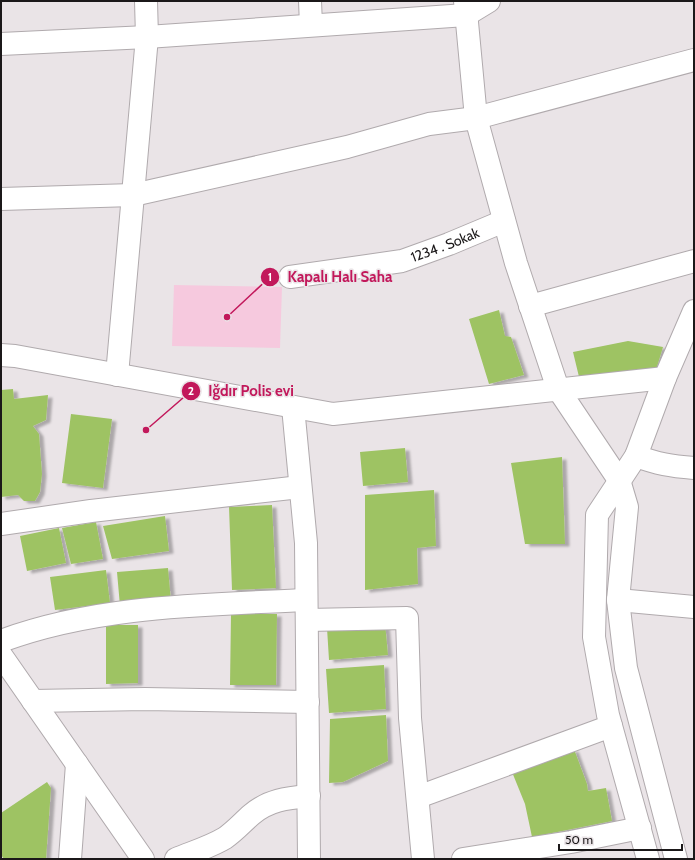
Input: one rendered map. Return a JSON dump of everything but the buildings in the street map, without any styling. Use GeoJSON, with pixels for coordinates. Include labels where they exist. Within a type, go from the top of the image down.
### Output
{"type":"FeatureCollection","features":[{"type":"Feature","properties":{"kind":"street"},"geometry":{"type":"LineString","coordinates":[[117,375],[147,37],[146,1]]}},
{"type":"Feature","properties":{"kind":"street"},"geometry":{"type":"LineString","coordinates":[[310,1],[311,25]]}},
{"type":"Feature","properties":{"kind":"street"},"geometry":{"type":"LineString","coordinates":[[1,44],[147,37],[311,25],[466,8],[489,1]]}},
{"type":"Feature","properties":{"kind":"street"},"geometry":{"type":"LineString","coordinates":[[466,8],[476,118],[516,263],[558,389],[619,480],[627,507],[618,600],[626,668],[676,859]]}},
{"type":"Feature","properties":{"kind":"street"},"geometry":{"type":"LineString","coordinates":[[1,199],[133,195],[347,147],[429,124],[476,118],[694,60]]}},
{"type":"Feature","properties":{"kind":"street","name":"1234 . Sokak"},"geometry":{"type":"LineString","coordinates":[[290,276],[402,261],[504,221]]}},
{"type":"Feature","properties":{"kind":"street"},"geometry":{"type":"LineString","coordinates":[[530,306],[694,262]]}},
{"type":"Feature","properties":{"kind":"street"},"geometry":{"type":"LineString","coordinates":[[648,859],[611,726],[594,637],[597,515],[636,456],[665,378],[694,312]]}},
{"type":"Feature","properties":{"kind":"street"},"geometry":{"type":"LineString","coordinates":[[1,355],[15,356],[332,414],[665,378]]}},
{"type":"Feature","properties":{"kind":"street"},"geometry":{"type":"LineString","coordinates":[[293,407],[306,544],[309,859]]}},
{"type":"Feature","properties":{"kind":"street"},"geometry":{"type":"LineString","coordinates":[[636,456],[660,464],[694,468]]}},
{"type":"Feature","properties":{"kind":"street"},"geometry":{"type":"LineString","coordinates":[[1,524],[91,510],[300,487]]}},
{"type":"Feature","properties":{"kind":"street"},"geometry":{"type":"LineString","coordinates":[[618,600],[694,607]]}},
{"type":"Feature","properties":{"kind":"street"},"geometry":{"type":"LineString","coordinates":[[1,641],[28,631],[49,626],[151,608],[307,610],[407,618],[410,718],[423,859]]}},
{"type":"Feature","properties":{"kind":"street"},"geometry":{"type":"LineString","coordinates":[[1,655],[143,859]]}},
{"type":"Feature","properties":{"kind":"street"},"geometry":{"type":"LineString","coordinates":[[34,701],[146,699],[308,702]]}},
{"type":"Feature","properties":{"kind":"street"},"geometry":{"type":"LineString","coordinates":[[418,796],[611,726]]}},
{"type":"Feature","properties":{"kind":"street"},"geometry":{"type":"LineString","coordinates":[[70,859],[77,764]]}},
{"type":"Feature","properties":{"kind":"street"},"geometry":{"type":"LineString","coordinates":[[176,859],[203,849],[223,839],[262,807],[285,798],[309,796]]}},
{"type":"Feature","properties":{"kind":"street"},"geometry":{"type":"LineString","coordinates":[[463,859],[571,842],[640,828]]}},
{"type":"Feature","properties":{"kind":"shaded area"},"geometry":{"type":"Polygon","coordinates":[[[174,285],[282,287],[280,348],[172,346],[174,285]]]}},
{"type":"Feature","properties":{"kind":"place","name":"Kapalı Halı Saha"},"geometry":{"type":"Point","coordinates":[227,317]}},
{"type":"Feature","properties":{"kind":"place","name":"Iğdır Polis evi"},"geometry":{"type":"Point","coordinates":[146,430]}}]}
